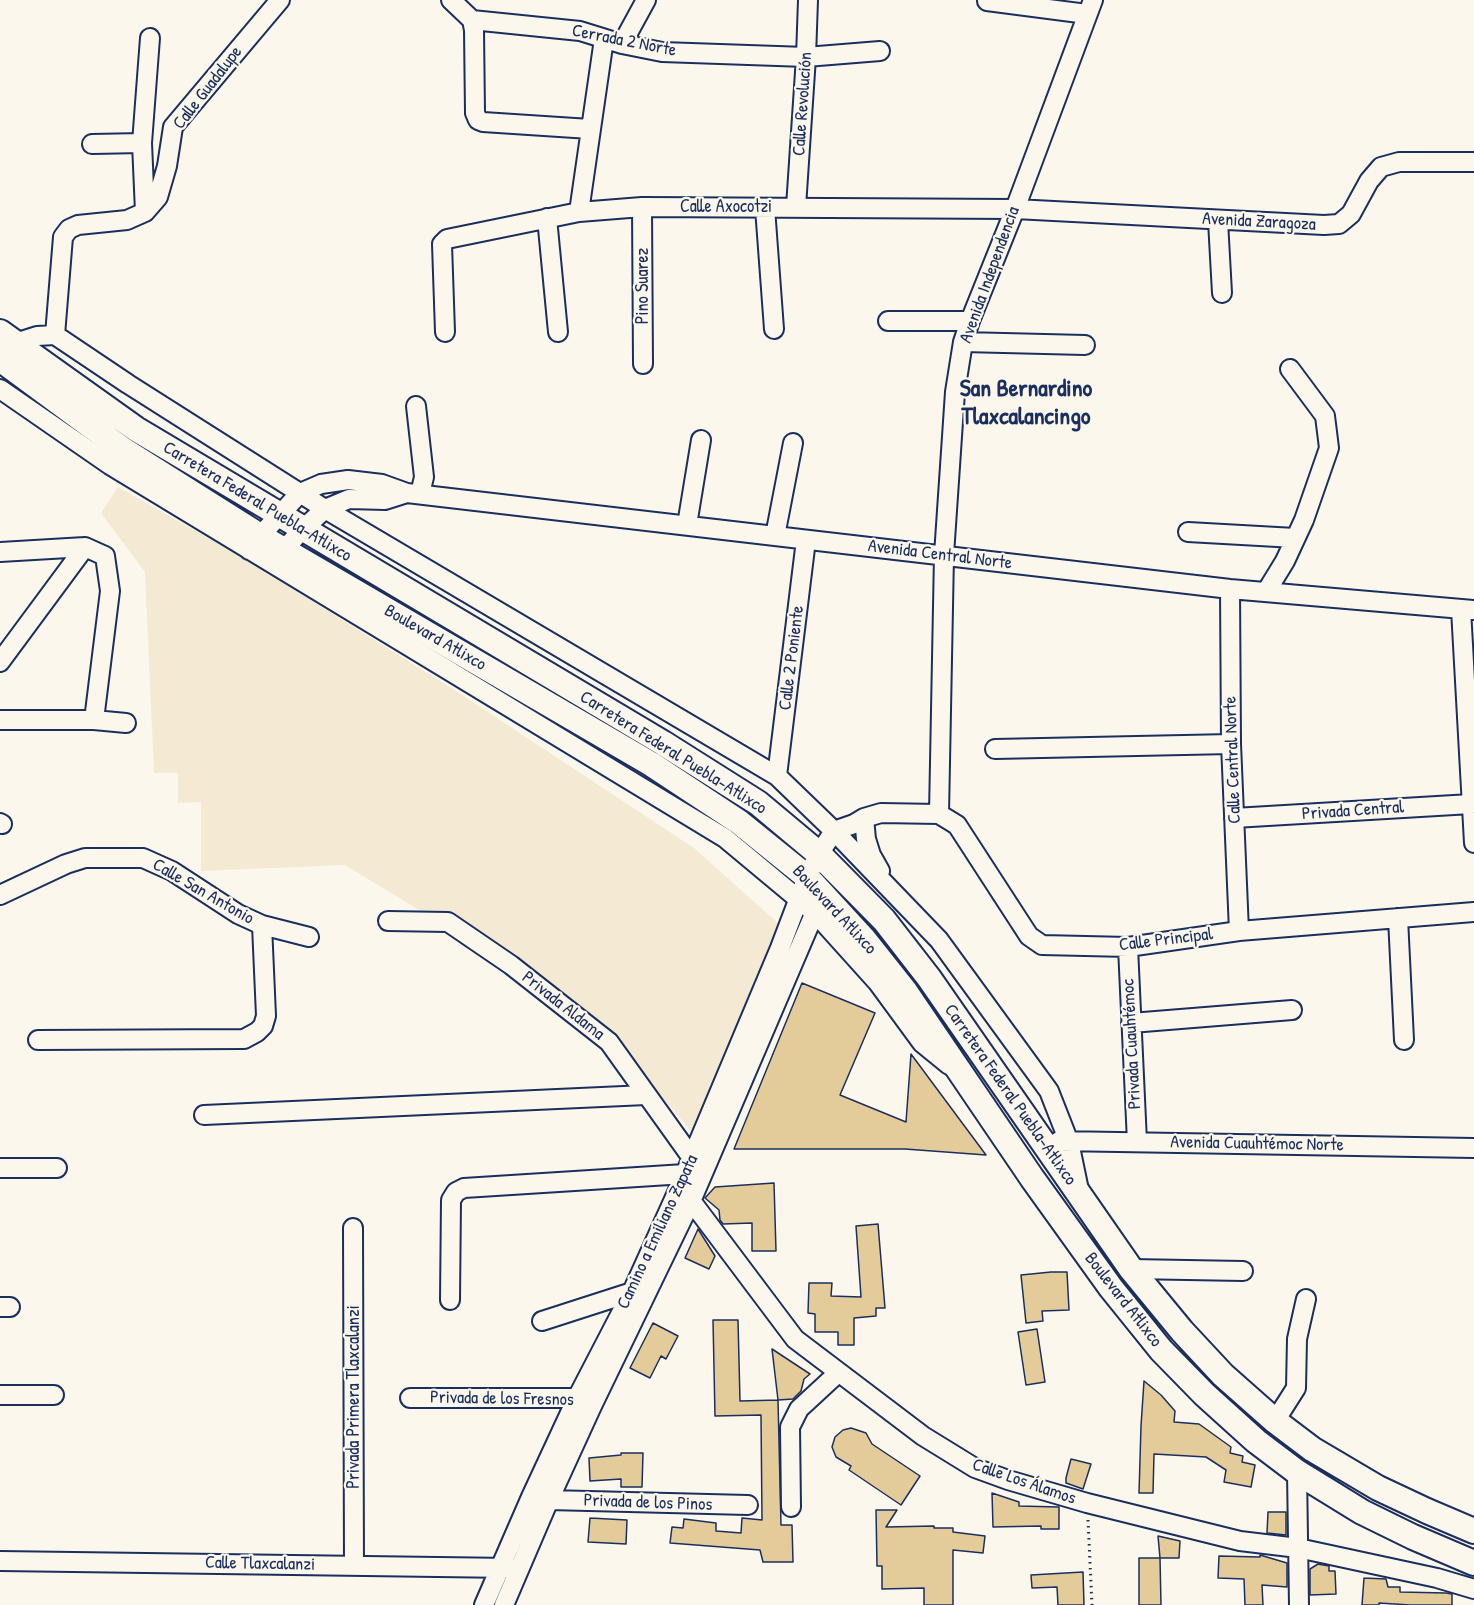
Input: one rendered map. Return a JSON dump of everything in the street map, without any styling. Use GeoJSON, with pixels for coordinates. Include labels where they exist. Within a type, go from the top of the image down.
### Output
{"type":"FeatureCollection","features":[{"type":"Feature","properties":{"kind":"main road","name":"Carretera Federal Puebla-Atlixco"},"geometry":{"type":"LineString","coordinates":[[3,352],[663,743],[758,803],[827,862],[884,920],[929,978],[1131,1269],[1222,1375],[1275,1421],[1312,1449],[1378,1488],[1474,1531]]}},
{"type":"Feature","properties":{"kind":"main road","name":"Boulevard Atlixco"},"geometry":{"type":"LineString","coordinates":[[3,352],[122,449],[254,543],[651,764],[739,822],[811,895],[863,938],[905,991],[1111,1288],[1161,1350],[1204,1394],[1297,1472],[1362,1512],[1413,1538],[1474,1563]]}},
{"type":"Feature","properties":{"kind":"street","name":"Calle Guadalupe"},"geometry":{"type":"LineString","coordinates":[[145,212],[158,197],[167,166],[173,127],[280,0]]}},
{"type":"Feature","properties":{"kind":"street"},"geometry":{"type":"LineString","coordinates":[[451,0],[472,20],[477,120],[590,129]]}},
{"type":"Feature","properties":{"kind":"street"},"geometry":{"type":"LineString","coordinates":[[622,44],[646,0]]}},
{"type":"Feature","properties":{"kind":"street","name":"Calle Revolución"},"geometry":{"type":"LineString","coordinates":[[796,207],[808,0]]}},
{"type":"Feature","properties":{"kind":"street"},"geometry":{"type":"LineString","coordinates":[[987,1],[1090,7]]}},
{"type":"Feature","properties":{"kind":"street","name":"Avenida Independencia"},"geometry":{"type":"LineString","coordinates":[[939,814],[944,555],[955,392],[963,342],[1090,7]]}},
{"type":"Feature","properties":{"kind":"street","name":"Cerrada 2 Norte"},"geometry":{"type":"LineString","coordinates":[[472,20],[580,31],[622,44],[662,52],[806,57],[880,51]]}},
{"type":"Feature","properties":{"kind":"street"},"geometry":{"type":"LineString","coordinates":[[55,335],[63,237],[69,229],[78,225],[127,220],[145,212],[142,143],[150,38]]}},
{"type":"Feature","properties":{"kind":"street"},"geometry":{"type":"LineString","coordinates":[[579,212],[604,39]]}},
{"type":"Feature","properties":{"kind":"street"},"geometry":{"type":"LineString","coordinates":[[92,144],[142,143]]}},
{"type":"Feature","properties":{"kind":"street","name":"Avenida Zaragoza"},"geometry":{"type":"LineString","coordinates":[[1015,209],[1218,221],[1338,224],[1351,214],[1369,182],[1381,167],[1399,162],[1474,162]]}},
{"type":"Feature","properties":{"kind":"street","name":"Calle Axocotzi"},"geometry":{"type":"LineString","coordinates":[[445,332],[442,244],[447,239],[579,212],[642,207],[1015,209]]}},
{"type":"Feature","properties":{"kind":"street","name":"Pino Suarez"},"geometry":{"type":"LineString","coordinates":[[642,207],[643,364]]}},
{"type":"Feature","properties":{"kind":"street"},"geometry":{"type":"LineString","coordinates":[[765,208],[774,329]]}},
{"type":"Feature","properties":{"kind":"street"},"geometry":{"type":"LineString","coordinates":[[547,218],[558,333]]}},
{"type":"Feature","properties":{"kind":"street"},"geometry":{"type":"LineString","coordinates":[[1218,221],[1222,293]]}},
{"type":"Feature","properties":{"kind":"street"},"geometry":{"type":"LineString","coordinates":[[888,321],[970,321]]}},
{"type":"Feature","properties":{"kind":"street"},"geometry":{"type":"LineString","coordinates":[[3,352],[37,336],[55,335],[325,509],[777,776],[848,845],[939,940],[1049,1091],[1069,1142],[1081,1197]]}},
{"type":"Feature","properties":{"kind":"street"},"geometry":{"type":"LineString","coordinates":[[963,342],[1085,345]]}},
{"type":"Feature","properties":{"kind":"street"},"geometry":{"type":"LineString","coordinates":[[1266,592],[1285,561],[1304,519],[1329,448],[1324,416],[1290,369]]}},
{"type":"Feature","properties":{"kind":"street"},"geometry":{"type":"LineString","coordinates":[[0,389],[110,465],[254,543]]}},
{"type":"Feature","properties":{"kind":"street"},"geometry":{"type":"LineString","coordinates":[[413,494],[424,477],[416,406]]}},
{"type":"Feature","properties":{"kind":"street"},"geometry":{"type":"LineString","coordinates":[[687,525],[701,440]]}},
{"type":"Feature","properties":{"kind":"street"},"geometry":{"type":"LineString","coordinates":[[775,536],[793,443]]}},
{"type":"Feature","properties":{"kind":"street","name":"Avenida Central Norte"},"geometry":{"type":"LineString","coordinates":[[254,543],[300,493],[321,484],[348,480],[382,484],[413,494],[806,540],[1230,589],[1468,610]]}},
{"type":"Feature","properties":{"kind":"street","name":"Avenida Central Norte"},"geometry":{"type":"LineString","coordinates":[[277,556],[325,509],[349,499],[385,500],[413,494]]}},
{"type":"Feature","properties":{"kind":"street"},"geometry":{"type":"LineString","coordinates":[[1188,532],[1295,538]]}},
{"type":"Feature","properties":{"kind":"street","name":"Calle 2 Poniente"},"geometry":{"type":"LineString","coordinates":[[777,776],[806,540]]}},
{"type":"Feature","properties":{"kind":"street"},"geometry":{"type":"LineString","coordinates":[[0,552],[85,547],[105,556],[110,591],[94,720]]}},
{"type":"Feature","properties":{"kind":"street"},"geometry":{"type":"LineString","coordinates":[[0,662],[85,547]]}},
{"type":"Feature","properties":{"kind":"street","name":"Calle Central Norte"},"geometry":{"type":"LineString","coordinates":[[1230,589],[1231,744],[1239,931]]}},
{"type":"Feature","properties":{"kind":"street"},"geometry":{"type":"LineString","coordinates":[[1468,610],[1471,804],[1474,843]]}},
{"type":"Feature","properties":{"kind":"street"},"geometry":{"type":"LineString","coordinates":[[0,720],[94,720],[126,723]]}},
{"type":"Feature","properties":{"kind":"street"},"geometry":{"type":"LineString","coordinates":[[995,749],[1231,744]]}},
{"type":"Feature","properties":{"kind":"street","name":"Privada Central"},"geometry":{"type":"LineString","coordinates":[[1234,818],[1471,804]]}},
{"type":"Feature","properties":{"kind":"street"},"geometry":{"type":"LineString","coordinates":[[834,831],[881,813],[939,814]]}},
{"type":"Feature","properties":{"kind":"street","name":"Calle Principal"},"geometry":{"type":"LineString","coordinates":[[939,814],[957,825],[1029,936],[1042,945],[1128,947],[1239,931],[1474,912]]}},
{"type":"Feature","properties":{"kind":"street"},"geometry":{"type":"LineString","coordinates":[[827,862],[848,845],[859,821]]}},
{"type":"Feature","properties":{"kind":"street"},"geometry":{"type":"LineString","coordinates":[[859,821],[871,855],[893,893]]}},
{"type":"Feature","properties":{"kind":"street"},"geometry":{"type":"LineString","coordinates":[[827,862],[834,831]]}},
{"type":"Feature","properties":{"kind":"street","name":"Calle San Antonio"},"geometry":{"type":"LineString","coordinates":[[0,895],[66,864],[85,858],[143,858],[172,871],[238,914],[262,925],[266,1016],[263,1026],[244,1039],[38,1040]]}},
{"type":"Feature","properties":{"kind":"street","name":"Camino a Emiliano Zapata"},"geometry":{"type":"LineString","coordinates":[[484,1605],[500,1567],[584,1402],[687,1179],[827,862]]}},
{"type":"Feature","properties":{"kind":"street","name":"Camino a Emiliano Zapata"},"geometry":{"type":"LineString","coordinates":[[504,1605],[549,1500],[584,1402],[632,1292],[687,1179],[780,948],[811,895]]}},
{"type":"Feature","properties":{"kind":"street"},"geometry":{"type":"LineString","coordinates":[[1398,918],[1404,1040]]}},
{"type":"Feature","properties":{"kind":"street","name":"Privada Aldama"},"geometry":{"type":"LineString","coordinates":[[388,921],[448,922],[511,965],[609,1042],[646,1095],[687,1179]]}},
{"type":"Feature","properties":{"kind":"street"},"geometry":{"type":"LineString","coordinates":[[262,925],[309,937]]}},
{"type":"Feature","properties":{"kind":"street","name":"Privada Cuauhtémoc"},"geometry":{"type":"LineString","coordinates":[[1128,947],[1137,1142]]}},
{"type":"Feature","properties":{"kind":"street"},"geometry":{"type":"LineString","coordinates":[[1131,1023],[1292,1010]]}},
{"type":"Feature","properties":{"kind":"street"},"geometry":{"type":"LineString","coordinates":[[204,1114],[646,1095]]}},
{"type":"Feature","properties":{"kind":"street","name":"Avenida Cuauhtémoc Norte"},"geometry":{"type":"LineString","coordinates":[[1040,1139],[1069,1142],[1474,1148]]}},
{"type":"Feature","properties":{"kind":"street"},"geometry":{"type":"LineString","coordinates":[[0,1168],[57,1168]]}},
{"type":"Feature","properties":{"kind":"street"},"geometry":{"type":"LineString","coordinates":[[450,1300],[451,1200],[456,1192],[464,1188],[687,1179]]}},
{"type":"Feature","properties":{"kind":"street","name":"Calle Los Álamos"},"geometry":{"type":"LineString","coordinates":[[687,1179],[795,1339],[923,1436],[975,1468],[1088,1503],[1240,1541],[1298,1548],[1437,1578],[1474,1589]]}},
{"type":"Feature","properties":{"kind":"street","name":"Privada Primera Tlaxcalanzi"},"geometry":{"type":"LineString","coordinates":[[353,1228],[354,1566]]}},
{"type":"Feature","properties":{"kind":"street"},"geometry":{"type":"LineString","coordinates":[[1131,1269],[1243,1271]]}},
{"type":"Feature","properties":{"kind":"street"},"geometry":{"type":"LineString","coordinates":[[542,1321],[632,1292]]}},
{"type":"Feature","properties":{"kind":"street"},"geometry":{"type":"LineString","coordinates":[[1275,1421],[1296,1388],[1297,1339],[1306,1299]]}},
{"type":"Feature","properties":{"kind":"street"},"geometry":{"type":"LineString","coordinates":[[791,1507],[790,1427],[799,1409],[838,1373]]}},
{"type":"Feature","properties":{"kind":"street"},"geometry":{"type":"LineString","coordinates":[[0,1395],[54,1395]]}},
{"type":"Feature","properties":{"kind":"street","name":"Privada de los Fresnos"},"geometry":{"type":"LineString","coordinates":[[410,1398],[584,1402]]}},
{"type":"Feature","properties":{"kind":"street"},"geometry":{"type":"LineString","coordinates":[[1297,1472],[1299,1605]]}},
{"type":"Feature","properties":{"kind":"street","name":"Privada de los Pinos"},"geometry":{"type":"LineString","coordinates":[[549,1500],[748,1505]]}},
{"type":"Feature","properties":{"kind":"street","name":"Calle Tlaxcalanzi"},"geometry":{"type":"LineString","coordinates":[[0,1561],[520,1569]]}},
{"type":"Feature","properties":{"kind":"path"},"geometry":{"type":"LineString","coordinates":[[1088,1503],[1092,1605]]}},
{"type":"Feature","properties":{"kind":"shaded area"},"geometry":{"type":"Polygon","coordinates":[[[118,487],[242,557],[456,691],[694,848],[779,924],[691,1131],[637,1068],[434,919],[345,865],[201,871],[201,802],[178,803],[178,773],[154,773],[145,572],[101,513],[118,487]]]}},
{"type":"Feature","properties":{"kind":"building"},"geometry":{"type":"Polygon","coordinates":[[[802,983],[875,1013],[840,1095],[906,1122],[911,1054],[986,1155],[905,1149],[734,1149],[802,983]]]}},
{"type":"Feature","properties":{"kind":"building"},"geometry":{"type":"Polygon","coordinates":[[[774,1183],[776,1251],[752,1251],[752,1223],[723,1224],[719,1210],[705,1198],[715,1187],[774,1183]]]}},
{"type":"Feature","properties":{"kind":"building"},"geometry":{"type":"Polygon","coordinates":[[[878,1224],[885,1308],[876,1308],[876,1316],[854,1318],[854,1345],[838,1345],[838,1332],[815,1332],[815,1314],[808,1313],[809,1283],[832,1283],[831,1296],[861,1297],[856,1226],[878,1224]]]}},
{"type":"Feature","properties":{"kind":"building"},"geometry":{"type":"Polygon","coordinates":[[[698,1229],[715,1256],[709,1269],[685,1258],[698,1229]]]}},
{"type":"Feature","properties":{"kind":"building"},"geometry":{"type":"Polygon","coordinates":[[[1067,1272],[1069,1310],[1042,1311],[1043,1321],[1026,1323],[1021,1275],[1067,1272]]]}},
{"type":"Feature","properties":{"kind":"building"},"geometry":{"type":"Polygon","coordinates":[[[713,1320],[738,1320],[740,1401],[778,1400],[781,1525],[792,1525],[793,1562],[763,1562],[760,1550],[670,1543],[672,1527],[683,1528],[684,1519],[716,1523],[716,1531],[741,1533],[742,1518],[762,1520],[761,1415],[715,1416],[713,1320]]]}},
{"type":"Feature","properties":{"kind":"building"},"geometry":{"type":"Polygon","coordinates":[[[653,1323],[678,1336],[666,1359],[661,1356],[650,1378],[630,1368],[653,1323]]]}},
{"type":"Feature","properties":{"kind":"building"},"geometry":{"type":"Polygon","coordinates":[[[1037,1329],[1045,1382],[1026,1385],[1018,1332],[1037,1329]]]}},
{"type":"Feature","properties":{"kind":"building"},"geometry":{"type":"Polygon","coordinates":[[[772,1349],[810,1374],[804,1379],[801,1391],[793,1399],[778,1400],[772,1349]]]}},
{"type":"Feature","properties":{"kind":"building"},"geometry":{"type":"Polygon","coordinates":[[[1144,1381],[1175,1411],[1174,1422],[1199,1424],[1231,1447],[1230,1453],[1243,1456],[1242,1462],[1255,1465],[1251,1487],[1224,1482],[1226,1470],[1206,1457],[1154,1454],[1153,1493],[1139,1493],[1144,1381]]]}},
{"type":"Feature","properties":{"kind":"building"},"geometry":{"type":"Polygon","coordinates":[[[851,1428],[866,1433],[872,1444],[920,1476],[901,1505],[849,1470],[851,1466],[836,1457],[832,1447],[835,1437],[843,1430],[851,1428]]]}},
{"type":"Feature","properties":{"kind":"building"},"geometry":{"type":"Polygon","coordinates":[[[621,1453],[643,1453],[642,1487],[621,1487],[621,1479],[590,1481],[589,1458],[621,1455],[621,1453]]]}},
{"type":"Feature","properties":{"kind":"building"},"geometry":{"type":"Polygon","coordinates":[[[1071,1459],[1091,1464],[1083,1489],[1066,1483],[1071,1459]]]}},
{"type":"Feature","properties":{"kind":"building"},"geometry":{"type":"Polygon","coordinates":[[[992,1493],[1019,1502],[1019,1506],[1059,1507],[1059,1529],[1041,1529],[1041,1526],[993,1527],[992,1493]]]}},
{"type":"Feature","properties":{"kind":"building"},"geometry":{"type":"Polygon","coordinates":[[[876,1510],[897,1510],[886,1527],[934,1526],[934,1528],[953,1528],[953,1532],[985,1536],[983,1553],[953,1550],[953,1605],[924,1605],[924,1588],[882,1589],[882,1566],[877,1566],[876,1510]]]}},
{"type":"Feature","properties":{"kind":"building"},"geometry":{"type":"Polygon","coordinates":[[[1268,1512],[1286,1512],[1286,1535],[1267,1533],[1268,1512]]]}},
{"type":"Feature","properties":{"kind":"building"},"geometry":{"type":"Polygon","coordinates":[[[590,1518],[627,1520],[626,1544],[588,1542],[590,1518]]]}},
{"type":"Feature","properties":{"kind":"building"},"geometry":{"type":"Polygon","coordinates":[[[1158,1536],[1180,1541],[1179,1558],[1160,1558],[1158,1536]]]}},
{"type":"Feature","properties":{"kind":"building"},"geometry":{"type":"Polygon","coordinates":[[[1260,1555],[1287,1563],[1287,1587],[1262,1585],[1263,1605],[1245,1605],[1244,1579],[1218,1578],[1219,1556],[1260,1557],[1260,1555]]]}},
{"type":"Feature","properties":{"kind":"building"},"geometry":{"type":"Polygon","coordinates":[[[1139,1558],[1160,1558],[1161,1605],[1139,1605],[1139,1558]]]}},
{"type":"Feature","properties":{"kind":"building"},"geometry":{"type":"Polygon","coordinates":[[[1318,1564],[1329,1566],[1329,1571],[1335,1571],[1336,1594],[1310,1595],[1310,1569],[1318,1564]]]}},
{"type":"Feature","properties":{"kind":"building"},"geometry":{"type":"Polygon","coordinates":[[[1083,1572],[1084,1605],[1058,1605],[1057,1587],[1032,1588],[1031,1575],[1083,1572]]]}},
{"type":"Feature","properties":{"kind":"building"},"geometry":{"type":"Polygon","coordinates":[[[1364,1578],[1386,1579],[1388,1587],[1400,1587],[1400,1592],[1452,1594],[1452,1605],[1379,1603],[1379,1605],[1362,1605],[1364,1578]]]}},
{"type":"Feature","properties":{"kind":"district","name":"San Bernardino Tlaxcalancingo"},"geometry":{"type":"Point","coordinates":[1026,404]}}]}
